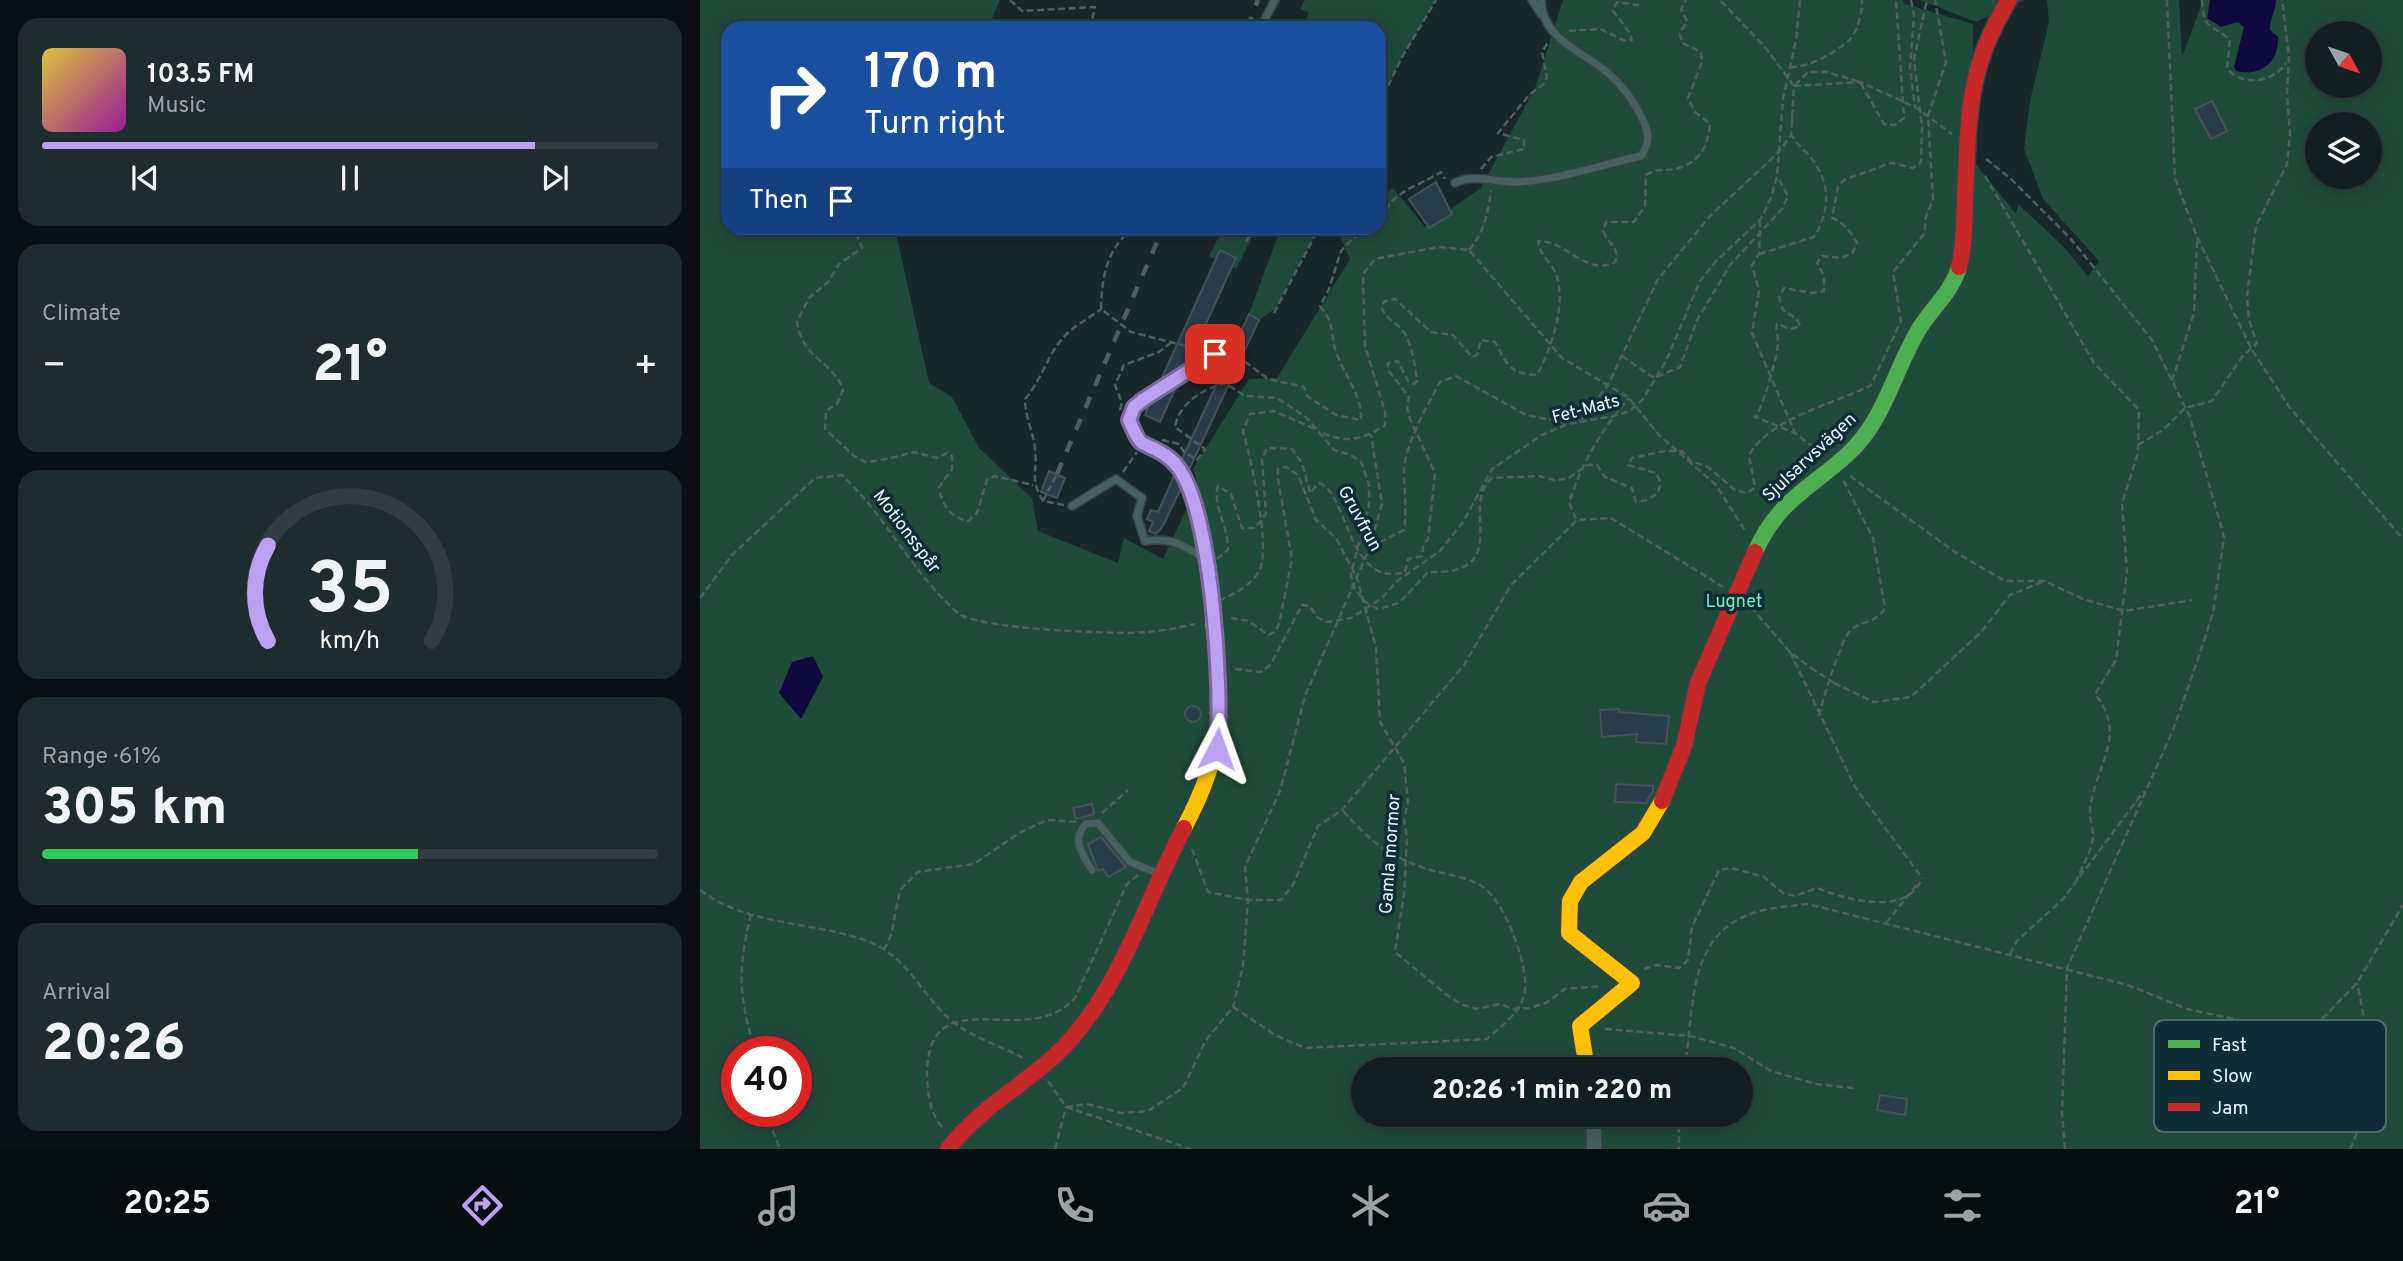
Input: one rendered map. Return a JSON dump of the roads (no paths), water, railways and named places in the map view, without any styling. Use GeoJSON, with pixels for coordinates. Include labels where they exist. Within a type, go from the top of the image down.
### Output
{"type":"FeatureCollection","features":[{"type":"Feature","properties":{"kind":"street","name":"Sjulsarvsvägen"},"geometry":{"type":"LineString","coordinates":[[1585,1057],[1580,1026],[1632,982],[1569,933],[1570,901],[1581,882],[1591,872],[1643,833],[1666,794],[1684,746],[1698,683],[1738,598],[1757,548],[1776,513],[1835,464],[1875,424],[1919,329],[1955,281],[1962,256],[1970,108],[1980,52],[2009,0]]}},
{"type":"Feature","properties":{"kind":"street"},"geometry":{"type":"LineString","coordinates":[[948,1149],[959,1134],[992,1103],[1067,1043],[1104,995],[1153,872],[1184,825],[1217,749],[1219,700],[1212,613]]}},
{"type":"Feature","properties":{"kind":"street"},"geometry":{"type":"LineString","coordinates":[[1594,1127],[1594,1149]]}},
{"type":"Feature","properties":{"kind":"lane"},"geometry":{"type":"LineString","coordinates":[[1264,21],[1275,0]]}},
{"type":"Feature","properties":{"kind":"lane"},"geometry":{"type":"LineString","coordinates":[[1455,183],[1465,178],[1518,181],[1554,176],[1641,156],[1648,145],[1648,131],[1625,91],[1608,73],[1556,35],[1532,0]]}},
{"type":"Feature","properties":{"kind":"lane"},"geometry":{"type":"LineString","coordinates":[[1541,0],[1543,17]]}},
{"type":"Feature","properties":{"kind":"lane"},"geometry":{"type":"LineString","coordinates":[[1212,613],[1207,560],[1187,484],[1178,466],[1164,454],[1139,445],[1129,420],[1134,407],[1215,354]]}},
{"type":"Feature","properties":{"kind":"lane"},"geometry":{"type":"LineString","coordinates":[[1072,506],[1116,479],[1142,498],[1136,516],[1145,541],[1178,541],[1207,560]]}},
{"type":"Feature","properties":{"kind":"lane"},"geometry":{"type":"LineString","coordinates":[[1092,870],[1080,852],[1078,838],[1086,824],[1098,823],[1130,862],[1153,872]]}},
{"type":"Feature","properties":{"kind":"railway"},"geometry":{"type":"LineString","coordinates":[[1250,21],[1258,0]]}},
{"type":"Feature","properties":{"kind":"railway"},"geometry":{"type":"LineString","coordinates":[[1057,474],[1160,235]]}},
{"type":"Feature","properties":{"kind":"park label","name":"Lugnet"},"geometry":{"type":"Point","coordinates":[1734,602]}}]}
